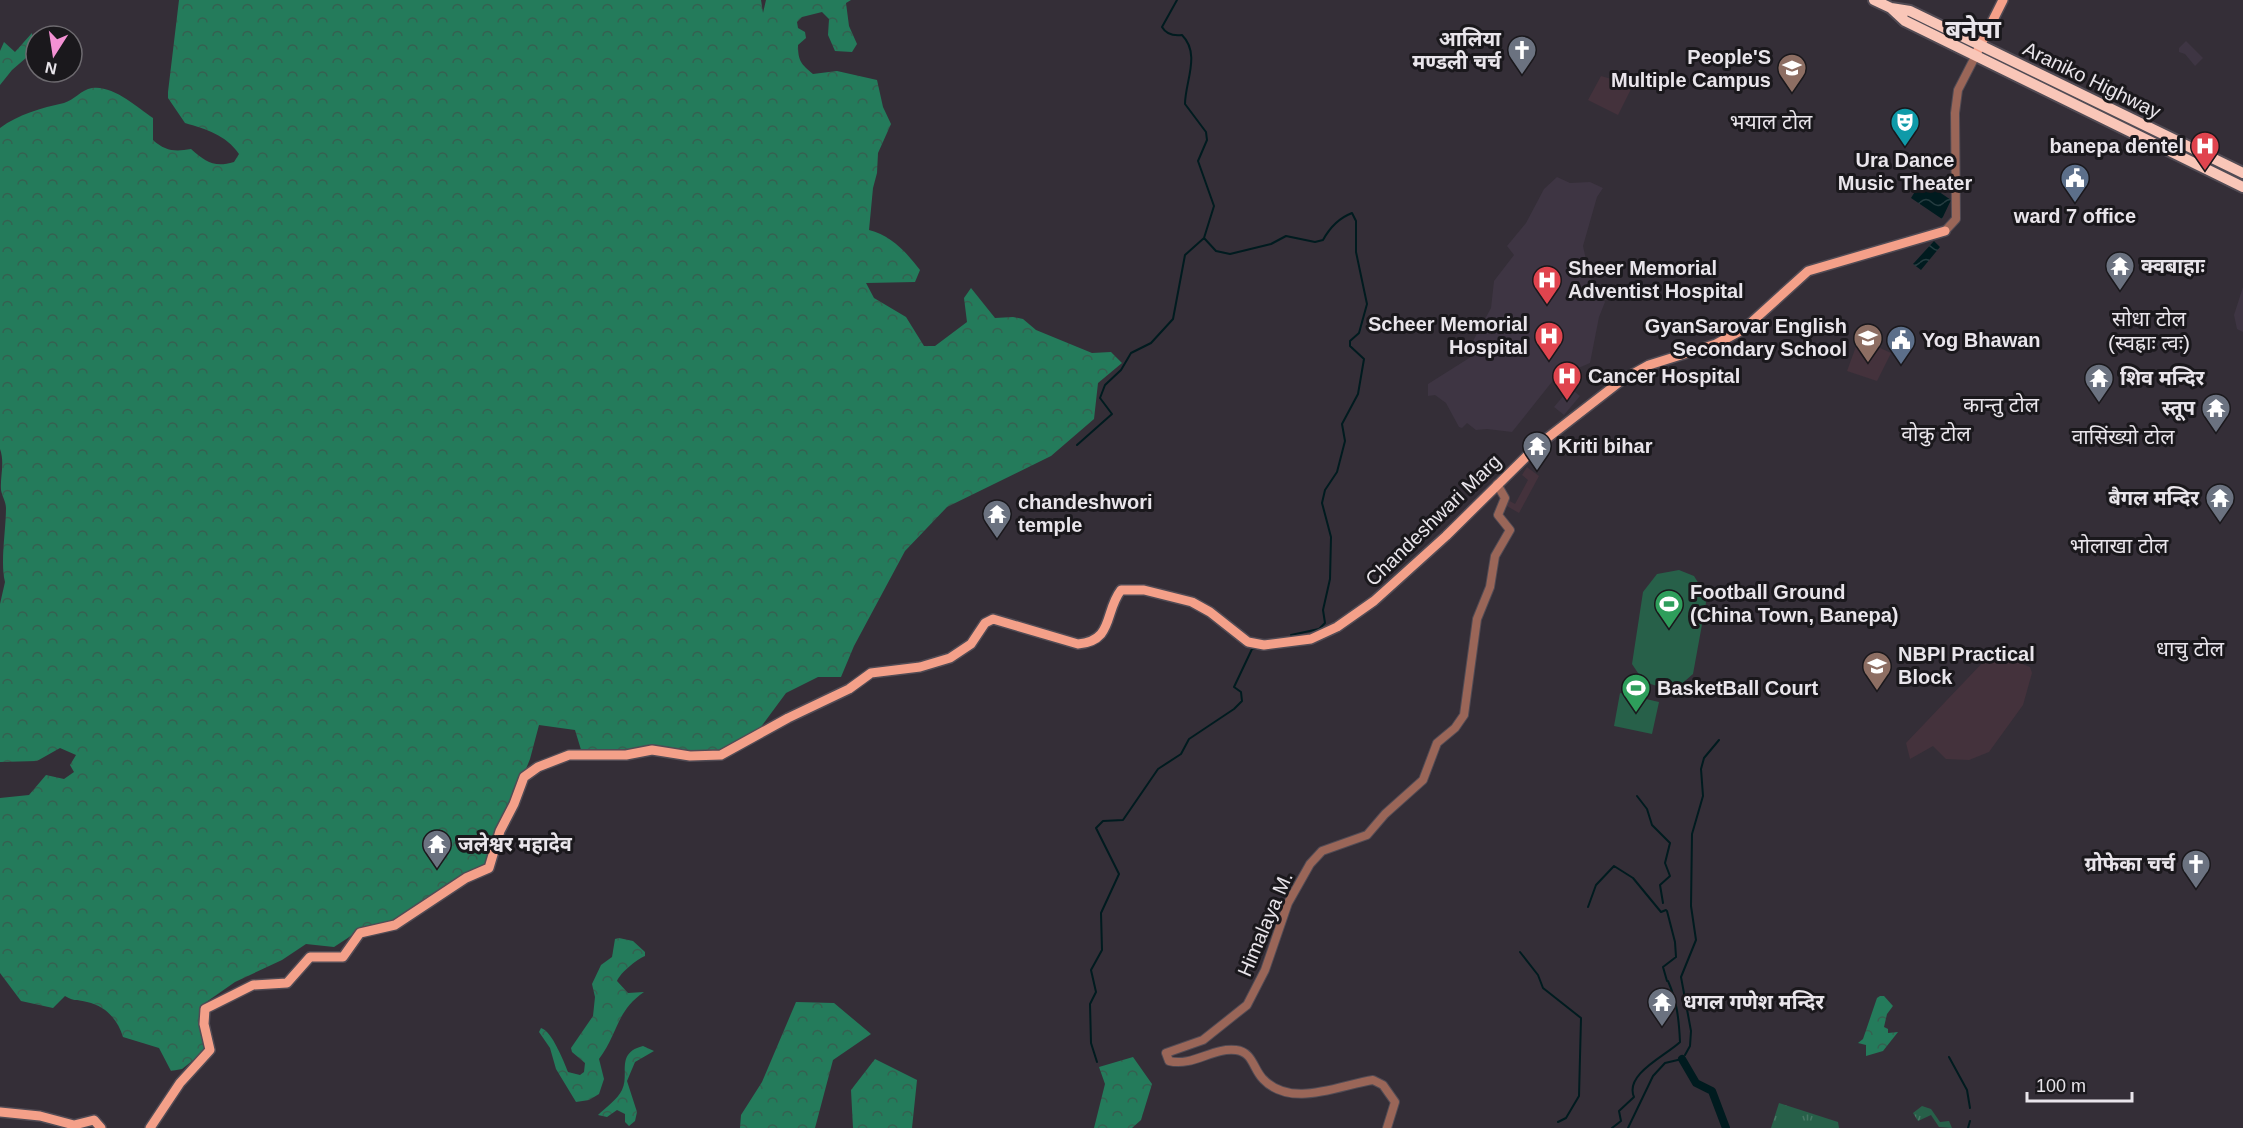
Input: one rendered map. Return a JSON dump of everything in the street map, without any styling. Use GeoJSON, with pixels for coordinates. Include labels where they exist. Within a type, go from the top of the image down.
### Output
{"type":"FeatureCollection","features":[{"type":"Feature","properties":{"kind":"highway","name":"Araniko Highway"},"geometry":{"type":"LineString","coordinates":[[1874,0],[1891,8],[1910,11],[2243,173]]}},
{"type":"Feature","properties":{"kind":"highway","name":"Araniko Highway"},"geometry":{"type":"LineString","coordinates":[[1891,8],[1905,21],[1975,57],[2243,186]]}},
{"type":"Feature","properties":{"kind":"main road"},"geometry":{"type":"LineString","coordinates":[[1975,57],[2003,0]]}},
{"type":"Feature","properties":{"kind":"main road","name":"Chandeshwari Marg"},"geometry":{"type":"LineString","coordinates":[[150,1128],[161,1108],[210,1050],[204,1024],[205,1009],[253,985],[287,984],[310,957],[343,957],[360,933],[395,925],[466,878],[489,868],[500,831],[514,804],[524,777],[532,770],[569,755],[626,755],[652,750],[717,757],[788,718],[849,689],[871,674],[920,668],[950,658],[971,644],[985,623],[993,620],[1078,644],[1090,643],[1103,634],[1115,598],[1121,590],[1144,591],[1192,602],[1210,612],[1248,642],[1254,644],[1296,643],[1311,639],[1337,627],[1374,601],[1446,536],[1537,446],[1622,380],[1649,365],[1716,344],[1744,329],[1808,271],[1945,231]]}},
{"type":"Feature","properties":{"kind":"main road"},"geometry":{"type":"LineString","coordinates":[[0,1112],[40,1116],[74,1125],[93,1120],[101,1128]]}},
{"type":"Feature","properties":{"kind":"street","name":"Chandeshwari Marg"},"geometry":{"type":"LineString","coordinates":[[1945,231],[1956,219],[1955,113],[1958,90],[1975,57]]}},
{"type":"Feature","properties":{"kind":"street","name":"Himalaya M."},"geometry":{"type":"LineString","coordinates":[[1387,1128],[1395,1102],[1378,1081],[1373,1080],[1311,1093],[1295,1093],[1270,1084],[1262,1078],[1252,1060],[1242,1051],[1227,1050],[1185,1062],[1169,1061],[1166,1053],[1203,1040],[1247,1005],[1265,970],[1288,903],[1310,864],[1322,851],[1367,835],[1385,814],[1419,786],[1437,743],[1461,721],[1466,704],[1477,619],[1490,587],[1495,556],[1510,530],[1498,515],[1505,501],[1497,484]]}},
{"type":"Feature","properties":{"kind":"shaded area"},"geometry":{"type":"Polygon","coordinates":[[[2186,41],[2203,58],[2195,66],[2185,54],[2179,52],[2179,48],[2186,41]]]}},
{"type":"Feature","properties":{"kind":"shaded area"},"geometry":{"type":"Polygon","coordinates":[[[1601,76],[1633,85],[1618,115],[1588,100],[1601,76]]]}},
{"type":"Feature","properties":{"kind":"shaded area","name":"Sheer Memorial Adventist Hospital"},"geometry":{"type":"Polygon","coordinates":[[[1557,177],[1570,183],[1590,182],[1603,188],[1597,197],[1583,246],[1590,278],[1605,302],[1599,317],[1590,363],[1555,378],[1512,432],[1476,430],[1467,423],[1462,428],[1459,427],[1446,403],[1435,395],[1428,396],[1428,384],[1474,355],[1473,341],[1491,308],[1494,281],[1514,255],[1507,246],[1526,223],[1544,189],[1557,177]]]}},
{"type":"Feature","properties":{"kind":"shaded area"},"geometry":{"type":"Polygon","coordinates":[[[2243,287],[2243,332],[2237,329],[2234,315],[2243,287]]]}},
{"type":"Feature","properties":{"kind":"shaded area","name":"GyanSarovar English Secondary School"},"geometry":{"type":"Polygon","coordinates":[[[1858,341],[1865,341],[1891,353],[1877,381],[1847,371],[1858,341]]]}},
{"type":"Feature","properties":{"kind":"shaded area","name":"Cancer Hospital"},"geometry":{"type":"Polygon","coordinates":[[[1570,388],[1580,396],[1564,415],[1554,407],[1570,388]]]}},
{"type":"Feature","properties":{"kind":"shaded area"},"geometry":{"type":"Polygon","coordinates":[[[1527,467],[1539,476],[1519,513],[1505,505],[1508,500],[1515,504],[1528,480],[1522,475],[1527,467]]]}},
{"type":"Feature","properties":{"kind":"shaded area"},"geometry":{"type":"Polygon","coordinates":[[[2000,655],[2030,667],[2032,673],[2023,705],[1989,752],[1969,760],[1946,759],[1933,746],[1910,759],[1906,743],[1987,658],[2000,655]]]}},
{"type":"Feature","properties":{"kind":"green space"},"geometry":{"type":"Polygon","coordinates":[[[179,0],[761,0],[763,13],[766,0],[851,0],[846,3],[849,26],[857,44],[852,52],[835,51],[828,35],[829,19],[822,12],[802,17],[797,22],[798,28],[805,32],[806,38],[798,45],[798,50],[801,62],[813,74],[837,71],[877,80],[883,107],[891,124],[878,153],[869,230],[891,240],[920,270],[915,282],[866,283],[874,298],[906,317],[924,346],[935,346],[967,322],[964,298],[971,288],[995,318],[1023,319],[1036,330],[1092,353],[1111,352],[1122,363],[1098,383],[1094,419],[1051,456],[947,507],[905,551],[854,646],[841,677],[818,677],[786,693],[755,735],[716,755],[582,753],[575,730],[539,725],[530,759],[487,866],[398,920],[360,930],[334,947],[306,944],[282,960],[235,982],[202,1005],[205,1051],[182,1069],[171,1071],[159,1048],[123,1037],[118,1025],[100,1007],[65,996],[53,1008],[21,1001],[0,973],[0,798],[29,795],[46,775],[64,779],[74,772],[70,765],[76,755],[60,748],[37,761],[0,762],[0,604],[5,582],[3,556],[6,508],[1,490],[0,449],[0,128],[23,115],[68,102],[88,89],[100,88],[116,93],[153,118],[153,140],[162,146],[175,150],[191,149],[211,163],[234,162],[239,154],[234,147],[215,134],[185,123],[168,98],[179,0]]]}},
{"type":"Feature","properties":{"kind":"green space"},"geometry":{"type":"Polygon","coordinates":[[[4,42],[15,52],[24,42],[24,60],[0,85],[0,51],[4,42]]]}},
{"type":"Feature","properties":{"kind":"green space","name":"Football Ground (China Town, Banepa)"},"geometry":{"type":"Polygon","coordinates":[[[1679,570],[1694,576],[1707,597],[1693,674],[1679,686],[1667,689],[1644,682],[1632,664],[1643,592],[1657,574],[1679,570]]]}},
{"type":"Feature","properties":{"kind":"green space","name":"BasketBall Court"},"geometry":{"type":"Polygon","coordinates":[[[1620,693],[1659,702],[1652,734],[1614,726],[1620,693]]]}},
{"type":"Feature","properties":{"kind":"green space"},"geometry":{"type":"Polygon","coordinates":[[[615,939],[633,941],[645,952],[645,956],[629,967],[617,981],[628,993],[644,992],[622,1015],[599,1059],[604,1079],[599,1094],[589,1100],[576,1102],[556,1069],[550,1048],[539,1032],[541,1028],[549,1035],[568,1072],[580,1075],[584,1072],[585,1063],[572,1052],[571,1048],[593,1016],[595,997],[592,984],[601,965],[612,957],[615,939]]]}},
{"type":"Feature","properties":{"kind":"green space"},"geometry":{"type":"Polygon","coordinates":[[[1884,996],[1893,1006],[1887,1014],[1884,1027],[1888,1029],[1888,1033],[1898,1032],[1883,1051],[1866,1056],[1866,1045],[1858,1043],[1863,1039],[1877,998],[1884,996]]]}},
{"type":"Feature","properties":{"kind":"green space"},"geometry":{"type":"Polygon","coordinates":[[[796,1002],[834,1003],[871,1034],[833,1060],[815,1128],[740,1128],[741,1115],[762,1082],[796,1002]]]}},
{"type":"Feature","properties":{"kind":"green space"},"geometry":{"type":"Polygon","coordinates":[[[643,1046],[654,1051],[635,1062],[627,1081],[637,1112],[635,1121],[629,1126],[625,1122],[625,1114],[617,1110],[607,1117],[598,1115],[622,1090],[626,1059],[629,1054],[634,1049],[643,1046]]]}},
{"type":"Feature","properties":{"kind":"green space"},"geometry":{"type":"Polygon","coordinates":[[[1133,1057],[1152,1084],[1141,1120],[1132,1128],[1094,1128],[1105,1084],[1099,1067],[1133,1057]]]}},
{"type":"Feature","properties":{"kind":"green space"},"geometry":{"type":"Polygon","coordinates":[[[875,1059],[917,1080],[912,1128],[853,1128],[851,1090],[875,1059]]]}},
{"type":"Feature","properties":{"kind":"green space"},"geometry":{"type":"Polygon","coordinates":[[[1779,1103],[1838,1122],[1839,1128],[1771,1128],[1779,1103]]]}},
{"type":"Feature","properties":{"kind":"green space"},"geometry":{"type":"Polygon","coordinates":[[[1922,1106],[1931,1109],[1940,1122],[1949,1121],[1952,1128],[1939,1127],[1931,1115],[1918,1121],[1913,1113],[1922,1106]]]}},
{"type":"Feature","properties":{"kind":"water"},"geometry":{"type":"Polygon","coordinates":[[[1922,180],[1951,200],[1942,219],[1911,198],[1922,180]]]}},
{"type":"Feature","properties":{"kind":"water"},"geometry":{"type":"Polygon","coordinates":[[[1934,241],[1940,247],[1921,270],[1913,264],[1934,241]]]}},
{"type":"Feature","properties":{"kind":"waterway"},"geometry":{"type":"LineString","coordinates":[[1077,445],[1112,414],[1100,398],[1105,385],[1121,370],[1131,353],[1151,343],[1173,319],[1185,255],[1204,238],[1214,206],[1198,161],[1207,140],[1206,132],[1185,104],[1191,68],[1188,43],[1182,35],[1170,34],[1162,27],[1177,0]]}},
{"type":"Feature","properties":{"kind":"waterway"},"geometry":{"type":"LineString","coordinates":[[1204,238],[1216,251],[1230,254],[1271,244],[1286,236],[1315,242],[1323,240],[1335,224],[1347,215],[1352,213],[1356,221],[1356,252],[1367,304],[1359,333],[1350,341],[1350,346],[1364,359],[1358,394],[1342,424],[1345,441],[1337,472],[1325,490],[1322,503],[1331,537],[1330,579],[1323,610],[1325,623],[1319,629],[1291,635]]}},
{"type":"Feature","properties":{"kind":"waterway"},"geometry":{"type":"LineString","coordinates":[[1097,1062],[1091,1043],[1090,1004],[1096,992],[1091,970],[1102,950],[1101,913],[1119,874],[1096,828],[1103,821],[1123,820],[1158,769],[1181,754],[1189,739],[1234,709],[1242,701],[1241,692],[1234,687],[1252,649],[1260,648]]}},
{"type":"Feature","properties":{"kind":"waterway"},"geometry":{"type":"LineString","coordinates":[[1685,1055],[1690,1046],[1691,1031],[1681,977],[1696,940],[1691,906],[1692,834],[1703,796],[1701,769],[1704,758],[1719,740]]}},
{"type":"Feature","properties":{"kind":"waterway"},"geometry":{"type":"LineString","coordinates":[[1637,796],[1647,809],[1652,825],[1670,843],[1665,863],[1670,876],[1660,885],[1663,903]]}},
{"type":"Feature","properties":{"kind":"waterway"},"geometry":{"type":"LineString","coordinates":[[1588,907],[1596,885],[1614,866],[1633,878],[1661,912],[1666,910]]}},
{"type":"Feature","properties":{"kind":"waterway"},"geometry":{"type":"LineString","coordinates":[[1667,911],[1675,942],[1676,957],[1663,967],[1667,981]]}},
{"type":"Feature","properties":{"kind":"waterway"},"geometry":{"type":"LineString","coordinates":[[1520,952],[1538,975],[1543,988],[1581,1018],[1579,1096],[1566,1118],[1558,1122]]}},
{"type":"Feature","properties":{"kind":"waterway"},"geometry":{"type":"LineString","coordinates":[[1612,1128],[1621,1121],[1619,1111],[1634,1097],[1635,1081],[1641,1073],[1680,1042],[1677,1011],[1668,981]]}},
{"type":"Feature","properties":{"kind":"waterway"},"geometry":{"type":"LineString","coordinates":[[1949,1057],[1967,1090],[1970,1108]]}},
{"type":"Feature","properties":{"kind":"waterway"},"geometry":{"type":"LineString","coordinates":[[1628,1128],[1653,1076],[1665,1063],[1682,1059]]}},
{"type":"Feature","properties":{"kind":"waterway"},"geometry":{"type":"LineString","coordinates":[[1682,1059],[1696,1083],[1712,1091],[1726,1128]]}},
{"type":"Feature","properties":{"kind":"waterway"},"geometry":{"type":"LineString","coordinates":[[1968,1128],[1970,1121]]}},
{"type":"Feature","properties":{"kind":"place","name":"आलिया मण्डली चर्च"},"geometry":{"type":"Point","coordinates":[1522,76]}},
{"type":"Feature","properties":{"kind":"place","name":"People'S Multiple Campus"},"geometry":{"type":"Point","coordinates":[1792,94]}},
{"type":"Feature","properties":{"kind":"place","name":"Ura Dance Music Theater"},"geometry":{"type":"Point","coordinates":[1905,148]}},
{"type":"Feature","properties":{"kind":"place","name":"banepa dentel"},"geometry":{"type":"Point","coordinates":[2205,172]}},
{"type":"Feature","properties":{"kind":"place","name":"ward 7 office"},"geometry":{"type":"Point","coordinates":[2075,204]}},
{"type":"Feature","properties":{"kind":"place","name":"क्वबाहाः"},"geometry":{"type":"Point","coordinates":[2120,292]}},
{"type":"Feature","properties":{"kind":"place","name":"Sheer Memorial Adventist Hospital"},"geometry":{"type":"Point","coordinates":[1547,306]}},
{"type":"Feature","properties":{"kind":"place","name":"Scheer Memorial Hospital"},"geometry":{"type":"Point","coordinates":[1549,362]}},
{"type":"Feature","properties":{"kind":"place","name":"GyanSarovar English Secondary School"},"geometry":{"type":"Point","coordinates":[1868,364]}},
{"type":"Feature","properties":{"kind":"place","name":"Yog Bhawan"},"geometry":{"type":"Point","coordinates":[1901,366]}},
{"type":"Feature","properties":{"kind":"place","name":"Cancer Hospital"},"geometry":{"type":"Point","coordinates":[1567,402]}},
{"type":"Feature","properties":{"kind":"place","name":"शिव मन्दिर"},"geometry":{"type":"Point","coordinates":[2099,404]}},
{"type":"Feature","properties":{"kind":"place","name":"स्तूप"},"geometry":{"type":"Point","coordinates":[2216,434]}},
{"type":"Feature","properties":{"kind":"place","name":"Kriti bihar"},"geometry":{"type":"Point","coordinates":[1537,472]}},
{"type":"Feature","properties":{"kind":"place","name":"बैगल मन्दिर"},"geometry":{"type":"Point","coordinates":[2220,524]}},
{"type":"Feature","properties":{"kind":"place","name":"chandeshwori temple"},"geometry":{"type":"Point","coordinates":[997,540]}},
{"type":"Feature","properties":{"kind":"place","name":"Football Ground (China Town, Banepa)"},"geometry":{"type":"Point","coordinates":[1669,630]}},
{"type":"Feature","properties":{"kind":"place","name":"NBPI Practical Block"},"geometry":{"type":"Point","coordinates":[1877,692]}},
{"type":"Feature","properties":{"kind":"place","name":"BasketBall Court"},"geometry":{"type":"Point","coordinates":[1636,714]}},
{"type":"Feature","properties":{"kind":"place","name":"जलेश्वर महादेव"},"geometry":{"type":"Point","coordinates":[437,870]}},
{"type":"Feature","properties":{"kind":"place","name":"ग्रोफेका चर्च"},"geometry":{"type":"Point","coordinates":[2196,890]}},
{"type":"Feature","properties":{"kind":"place","name":"धगल गणेश मन्दिर"},"geometry":{"type":"Point","coordinates":[1662,1028]}},
{"type":"Feature","properties":{"kind":"district","name":"बनेपा"},"geometry":{"type":"Point","coordinates":[1973,29]}},
{"type":"Feature","properties":{"kind":"district","name":"भयाल टोल"},"geometry":{"type":"Point","coordinates":[1771,122]}},
{"type":"Feature","properties":{"kind":"district","name":"सोधा टोल (स्वह्राः त्वः)"},"geometry":{"type":"Point","coordinates":[2149,331]}},
{"type":"Feature","properties":{"kind":"district","name":"कान्तु टोल"},"geometry":{"type":"Point","coordinates":[2001,405]}},
{"type":"Feature","properties":{"kind":"district","name":"वोकु टोल"},"geometry":{"type":"Point","coordinates":[1936,434]}},
{"type":"Feature","properties":{"kind":"district","name":"वासिंख्यो टोल"},"geometry":{"type":"Point","coordinates":[2123,437]}},
{"type":"Feature","properties":{"kind":"district","name":"भोलाखा टोल"},"geometry":{"type":"Point","coordinates":[2119,546]}},
{"type":"Feature","properties":{"kind":"district","name":"धाचु टोल"},"geometry":{"type":"Point","coordinates":[2190,649]}}]}
